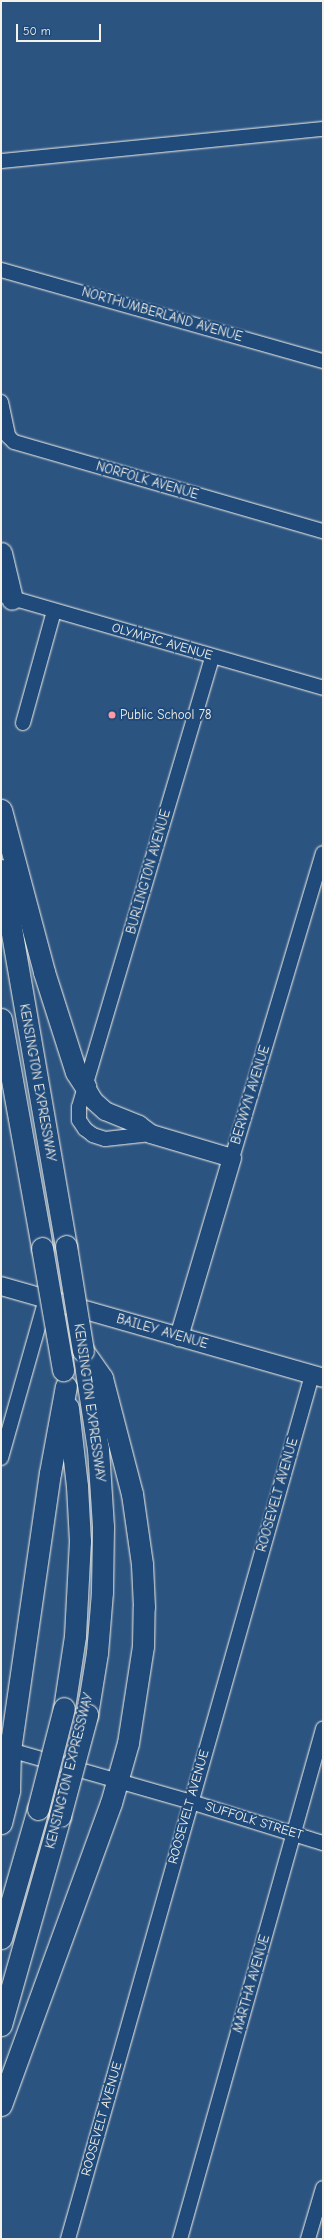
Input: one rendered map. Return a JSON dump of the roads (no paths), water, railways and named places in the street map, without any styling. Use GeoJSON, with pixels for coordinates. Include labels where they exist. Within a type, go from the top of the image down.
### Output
{"type":"FeatureCollection","features":[{"type":"Feature","properties":{"kind":"highway"},"geometry":{"type":"LineString","coordinates":[[1,553],[7,597]]}},
{"type":"Feature","properties":{"kind":"highway"},"geometry":{"type":"LineString","coordinates":[[1,810],[44,972],[76,1072],[85,1086]]}},
{"type":"Feature","properties":{"kind":"highway","name":"KENSINGTON EXPRESSWAY"},"geometry":{"type":"LineString","coordinates":[[1,870],[83,1351],[95,1379],[103,1527],[102,1592],[97,1653],[87,1715],[1,2026]]}},
{"type":"Feature","properties":{"kind":"highway","name":"KENSINGTON EXPRESSWAY"},"geometry":{"type":"LineString","coordinates":[[1,1019],[64,1378],[77,1486],[80,1541],[75,1636],[64,1708],[38,1808],[1,1938]]}},
{"type":"Feature","properties":{"kind":"highway"},"geometry":{"type":"LineString","coordinates":[[1,1823],[9,1790],[6,1749],[64,1378]]}},
{"type":"Feature","properties":{"kind":"highway"},"geometry":{"type":"LineString","coordinates":[[1,2105],[93,1856],[128,1743],[138,1686],[143,1646],[144,1607],[142,1564],[135,1508],[95,1379]]}},
{"type":"Feature","properties":{"kind":"main road","name":"BURLINGTON AVENUE"},"geometry":{"type":"LineString","coordinates":[[85,1086],[94,1101],[105,1111],[139,1125],[151,1134],[232,1158]]}},
{"type":"Feature","properties":{"kind":"main road","name":"BERWYN AVENUE"},"geometry":{"type":"LineString","coordinates":[[179,1337],[232,1158]]}},
{"type":"Feature","properties":{"kind":"main road","name":"BAILEY AVENUE"},"geometry":{"type":"LineString","coordinates":[[1,1286],[318,1377]]}},
{"type":"Feature","properties":{"kind":"street"},"geometry":{"type":"LineString","coordinates":[[1,161],[323,129]]}},
{"type":"Feature","properties":{"kind":"street","name":"NORTHUMBERLAND AVENUE"},"geometry":{"type":"LineString","coordinates":[[1,270],[323,360]]}},
{"type":"Feature","properties":{"kind":"street","name":"NORFOLK AVENUE"},"geometry":{"type":"LineString","coordinates":[[1,402],[6,431],[11,440],[323,531]]}},
{"type":"Feature","properties":{"kind":"street","name":"OLYMPIC AVENUE"},"geometry":{"type":"LineString","coordinates":[[7,597],[323,688]]}},
{"type":"Feature","properties":{"kind":"street"},"geometry":{"type":"LineString","coordinates":[[23,723],[54,611]]}},
{"type":"Feature","properties":{"kind":"street","name":"BURLINGTON AVENUE"},"geometry":{"type":"LineString","coordinates":[[151,1134],[105,1139],[89,1132],[79,1120],[78,1114],[212,656]]}},
{"type":"Feature","properties":{"kind":"street","name":"BERWYN AVENUE"},"geometry":{"type":"LineString","coordinates":[[232,1158],[323,853]]}},
{"type":"Feature","properties":{"kind":"street"},"geometry":{"type":"LineString","coordinates":[[1,1458],[46,1299]]}},
{"type":"Feature","properties":{"kind":"street","name":"ROOSEVELT AVENUE"},"geometry":{"type":"LineString","coordinates":[[68,2239],[191,1802],[318,1377]]}},
{"type":"Feature","properties":{"kind":"street","name":"MARTHA AVENUE"},"geometry":{"type":"LineString","coordinates":[[180,2239],[323,1729]]}},
{"type":"Feature","properties":{"kind":"street","name":"SUFFOLK STREET"},"geometry":{"type":"LineString","coordinates":[[6,1749],[191,1802],[323,1843]]}},
{"type":"Feature","properties":{"kind":"street"},"geometry":{"type":"LineString","coordinates":[[308,2239],[323,2188]]}},
{"type":"Feature","properties":{"kind":"place","name":"Public School 78"},"geometry":{"type":"Point","coordinates":[112,715]}}]}
